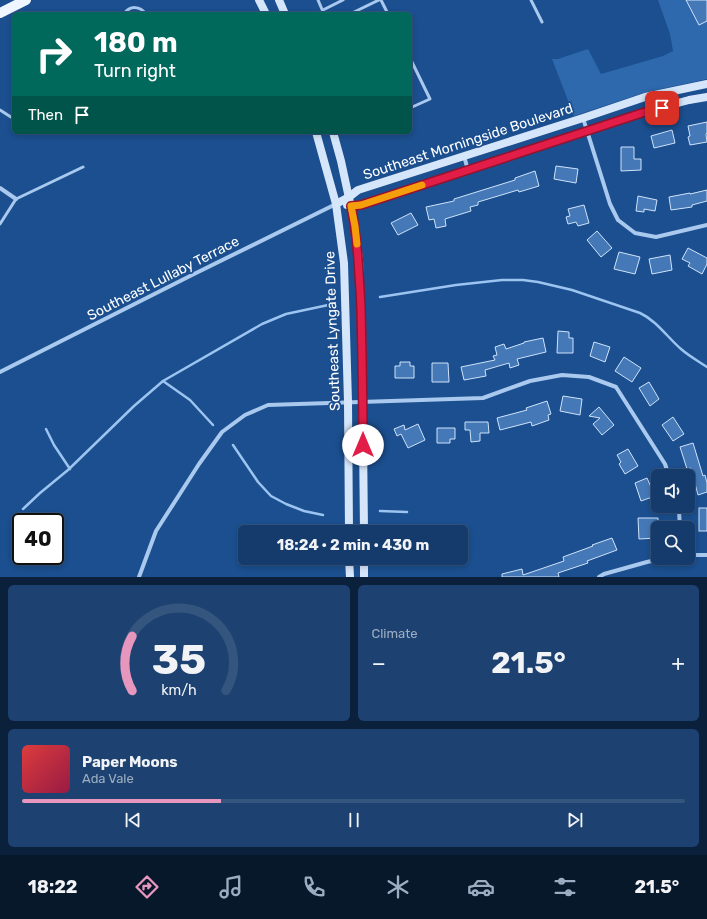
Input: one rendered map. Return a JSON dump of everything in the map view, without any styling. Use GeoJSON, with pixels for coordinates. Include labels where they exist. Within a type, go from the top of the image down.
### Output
{"type":"FeatureCollection","features":[{"type":"Feature","properties":{"kind":"main road"},"geometry":{"type":"LineString","coordinates":[[0,13],[26,0]]}},
{"type":"Feature","properties":{"kind":"street"},"geometry":{"type":"LineString","coordinates":[[259,0],[265,12]]}},
{"type":"Feature","properties":{"kind":"street"},"geometry":{"type":"LineString","coordinates":[[279,0],[284,12]]}},
{"type":"Feature","properties":{"kind":"street","name":"Southeast Morningside Boulevard"},"geometry":{"type":"LineString","coordinates":[[336,204],[358,190],[645,98],[707,84]]}},
{"type":"Feature","properties":{"kind":"street","name":"Southeast Morningside Boulevard"},"geometry":{"type":"LineString","coordinates":[[336,204],[351,206],[361,205],[648,111],[689,100],[707,97]]}},
{"type":"Feature","properties":{"kind":"street"},"geometry":{"type":"LineString","coordinates":[[583,118],[610,204],[618,220],[635,233],[656,237],[707,225]]}},
{"type":"Feature","properties":{"kind":"street","name":"Southeast Lyngate Drive"},"geometry":{"type":"LineString","coordinates":[[317,134],[336,204],[344,263],[348,402],[349,525]]}},
{"type":"Feature","properties":{"kind":"street","name":"Southeast Lyngate Drive"},"geometry":{"type":"LineString","coordinates":[[334,134],[351,206],[359,260],[362,342],[364,525]]}},
{"type":"Feature","properties":{"kind":"street"},"geometry":{"type":"LineString","coordinates":[[464,156],[468,170]]}},
{"type":"Feature","properties":{"kind":"street"},"geometry":{"type":"LineString","coordinates":[[0,188],[16,198]]}},
{"type":"Feature","properties":{"kind":"street","name":"Southeast Lullaby Terrace"},"geometry":{"type":"LineString","coordinates":[[0,372],[336,204]]}},
{"type":"Feature","properties":{"kind":"street"},"geometry":{"type":"LineString","coordinates":[[139,577],[156,531],[199,464],[222,432],[245,415],[268,405],[483,398],[530,381],[562,375],[589,377],[616,388],[665,464],[667,469]]}},
{"type":"Feature","properties":{"kind":"street"},"geometry":{"type":"LineString","coordinates":[[695,555],[707,555]]}},
{"type":"Feature","properties":{"kind":"street"},"geometry":{"type":"LineString","coordinates":[[598,577],[651,561]]}},
{"type":"Feature","properties":{"kind":"street"},"geometry":{"type":"LineString","coordinates":[[349,565],[350,577]]}},
{"type":"Feature","properties":{"kind":"street"},"geometry":{"type":"LineString","coordinates":[[364,565],[364,577]]}},
{"type":"Feature","properties":{"kind":"lane"},"geometry":{"type":"LineString","coordinates":[[318,0],[323,10],[343,0]]}},
{"type":"Feature","properties":{"kind":"lane"},"geometry":{"type":"LineString","coordinates":[[354,12],[380,0],[387,12]]}},
{"type":"Feature","properties":{"kind":"lane"},"geometry":{"type":"LineString","coordinates":[[530,0],[542,22]]}},
{"type":"Feature","properties":{"kind":"lane"},"geometry":{"type":"LineString","coordinates":[[125,12],[134,7],[144,12]]}},
{"type":"Feature","properties":{"kind":"lane"},"geometry":{"type":"LineString","coordinates":[[412,62],[430,98],[412,107]]}},
{"type":"Feature","properties":{"kind":"lane"},"geometry":{"type":"LineString","coordinates":[[0,110],[12,118]]}},
{"type":"Feature","properties":{"kind":"lane"},"geometry":{"type":"LineString","coordinates":[[0,224],[16,198],[83,166]]}},
{"type":"Feature","properties":{"kind":"shaded area"},"geometry":{"type":"Polygon","coordinates":[[[658,0],[707,0],[707,79],[643,93],[574,116],[552,59],[558,59],[588,49],[601,74],[663,56],[673,51],[670,34],[658,0]]]}},
{"type":"Feature","properties":{"kind":"building"},"geometry":{"type":"Polygon","coordinates":[[[686,0],[707,0],[707,21],[699,25],[686,0]]]}},
{"type":"Feature","properties":{"kind":"building"},"geometry":{"type":"Polygon","coordinates":[[[707,122],[707,142],[690,145],[688,126],[707,122]]]}},
{"type":"Feature","properties":{"kind":"building"},"geometry":{"type":"Polygon","coordinates":[[[672,130],[675,143],[654,148],[651,136],[672,130]]]}},
{"type":"Feature","properties":{"kind":"building"},"geometry":{"type":"Polygon","coordinates":[[[621,147],[634,147],[634,159],[641,159],[641,170],[621,171],[621,147]]]}},
{"type":"Feature","properties":{"kind":"building"},"geometry":{"type":"Polygon","coordinates":[[[556,166],[578,169],[576,183],[554,179],[556,166]]]}},
{"type":"Feature","properties":{"kind":"building"},"geometry":{"type":"Polygon","coordinates":[[[535,171],[539,186],[519,192],[518,190],[478,202],[478,205],[470,207],[471,211],[445,219],[446,226],[436,228],[434,219],[429,220],[426,207],[454,201],[454,199],[515,180],[515,178],[535,171]]]}},
{"type":"Feature","properties":{"kind":"building"},"geometry":{"type":"Polygon","coordinates":[[[707,190],[707,201],[692,205],[692,207],[671,210],[669,197],[707,190]]]}},
{"type":"Feature","properties":{"kind":"building"},"geometry":{"type":"Polygon","coordinates":[[[638,196],[657,200],[655,211],[644,209],[644,212],[636,211],[638,196]]]}},
{"type":"Feature","properties":{"kind":"building"},"geometry":{"type":"Polygon","coordinates":[[[584,205],[589,223],[578,226],[576,222],[568,224],[566,217],[570,216],[568,209],[584,205]]]}},
{"type":"Feature","properties":{"kind":"building"},"geometry":{"type":"Polygon","coordinates":[[[411,213],[418,225],[398,235],[391,223],[411,213]]]}},
{"type":"Feature","properties":{"kind":"building"},"geometry":{"type":"Polygon","coordinates":[[[597,231],[612,248],[601,257],[587,240],[597,231]]]}},
{"type":"Feature","properties":{"kind":"building"},"geometry":{"type":"Polygon","coordinates":[[[688,248],[707,258],[707,264],[702,274],[688,266],[690,263],[682,259],[688,248]]]}},
{"type":"Feature","properties":{"kind":"building"},"geometry":{"type":"Polygon","coordinates":[[[619,252],[640,257],[635,274],[614,269],[619,252]]]}},
{"type":"Feature","properties":{"kind":"building"},"geometry":{"type":"Polygon","coordinates":[[[670,255],[672,270],[652,274],[649,259],[670,255]]]}},
{"type":"Feature","properties":{"kind":"building"},"geometry":{"type":"Polygon","coordinates":[[[558,331],[569,332],[569,338],[573,338],[573,353],[557,353],[558,331]]]}},
{"type":"Feature","properties":{"kind":"building"},"geometry":{"type":"Polygon","coordinates":[[[543,338],[546,352],[517,359],[519,365],[510,368],[509,363],[485,370],[486,376],[464,380],[461,367],[495,360],[493,356],[497,355],[495,347],[504,344],[506,349],[524,342],[543,338]]]}},
{"type":"Feature","properties":{"kind":"building"},"geometry":{"type":"Polygon","coordinates":[[[594,342],[610,347],[605,362],[590,356],[594,342]]]}},
{"type":"Feature","properties":{"kind":"building"},"geometry":{"type":"Polygon","coordinates":[[[624,357],[641,368],[632,382],[615,371],[624,357]]]}},
{"type":"Feature","properties":{"kind":"building"},"geometry":{"type":"Polygon","coordinates":[[[400,362],[410,362],[410,366],[414,366],[414,378],[395,378],[395,366],[400,366],[400,362]]]}},
{"type":"Feature","properties":{"kind":"building"},"geometry":{"type":"Polygon","coordinates":[[[432,363],[448,363],[449,382],[432,382],[432,363]]]}},
{"type":"Feature","properties":{"kind":"building"},"geometry":{"type":"Polygon","coordinates":[[[649,382],[659,399],[650,406],[639,388],[649,382]]]}},
{"type":"Feature","properties":{"kind":"building"},"geometry":{"type":"Polygon","coordinates":[[[563,396],[582,399],[580,415],[560,411],[563,396]]]}},
{"type":"Feature","properties":{"kind":"building"},"geometry":{"type":"Polygon","coordinates":[[[547,401],[551,414],[548,415],[549,420],[532,426],[531,422],[500,430],[497,418],[527,410],[526,408],[547,401]]]}},
{"type":"Feature","properties":{"kind":"building"},"geometry":{"type":"Polygon","coordinates":[[[599,407],[614,425],[602,435],[593,424],[600,418],[589,416],[599,407]]]}},
{"type":"Feature","properties":{"kind":"building"},"geometry":{"type":"Polygon","coordinates":[[[673,417],[684,434],[673,441],[662,425],[673,417]]]}},
{"type":"Feature","properties":{"kind":"building"},"geometry":{"type":"Polygon","coordinates":[[[465,422],[488,422],[489,433],[480,433],[480,441],[471,442],[470,430],[465,430],[465,422]]]}},
{"type":"Feature","properties":{"kind":"building"},"geometry":{"type":"Polygon","coordinates":[[[418,424],[425,440],[408,448],[401,434],[397,436],[394,429],[404,425],[405,430],[418,424]]]}},
{"type":"Feature","properties":{"kind":"building"},"geometry":{"type":"Polygon","coordinates":[[[437,428],[455,428],[455,439],[450,439],[450,443],[437,443],[437,428]]]}},
{"type":"Feature","properties":{"kind":"building"},"geometry":{"type":"Polygon","coordinates":[[[693,443],[703,476],[705,475],[707,492],[698,495],[695,483],[695,469],[687,469],[680,447],[693,443]]]}},
{"type":"Feature","properties":{"kind":"building"},"geometry":{"type":"Polygon","coordinates":[[[628,449],[638,466],[625,474],[619,464],[621,462],[617,455],[628,449]]]}},
{"type":"Feature","properties":{"kind":"building"},"geometry":{"type":"Polygon","coordinates":[[[647,478],[651,487],[651,497],[641,501],[635,483],[647,478]]]}},
{"type":"Feature","properties":{"kind":"building"},"geometry":{"type":"Polygon","coordinates":[[[699,508],[707,508],[707,531],[699,531],[699,508]]]}},
{"type":"Feature","properties":{"kind":"building"},"geometry":{"type":"Polygon","coordinates":[[[638,518],[658,518],[658,521],[651,521],[651,538],[639,539],[638,518]]]}},
{"type":"Feature","properties":{"kind":"building"},"geometry":{"type":"Polygon","coordinates":[[[612,538],[617,550],[587,561],[588,563],[558,573],[559,577],[502,577],[502,574],[522,569],[523,575],[564,561],[563,557],[612,538]]]}},
{"type":"Feature","properties":{"kind":"waterway"},"geometry":{"type":"LineString","coordinates":[[380,297],[456,285],[502,280],[538,282],[572,290],[646,316],[652,320],[684,352],[707,367]]}},
{"type":"Feature","properties":{"kind":"waterway"},"geometry":{"type":"LineString","coordinates":[[23,509],[68,470],[134,406],[163,381],[262,324],[286,314],[333,304]]}},
{"type":"Feature","properties":{"kind":"waterway"},"geometry":{"type":"LineString","coordinates":[[163,381],[190,400],[213,425]]}},
{"type":"Feature","properties":{"kind":"waterway"},"geometry":{"type":"LineString","coordinates":[[46,429],[54,445],[70,469]]}},
{"type":"Feature","properties":{"kind":"waterway"},"geometry":{"type":"LineString","coordinates":[[233,445],[258,482],[271,496],[304,511],[323,515]]}},
{"type":"Feature","properties":{"kind":"waterway"},"geometry":{"type":"LineString","coordinates":[[380,511],[407,512]]}},
{"type":"Feature","properties":{"kind":"slow traffic"},"geometry":{"type":"LineString","coordinates":[[357,244],[351,206],[361,205],[422,185]]}},
{"type":"Feature","properties":{"kind":"route"},"geometry":{"type":"LineString","coordinates":[[363,445],[362,342],[359,260],[351,206],[361,205],[648,111],[662,108]]}}]}
